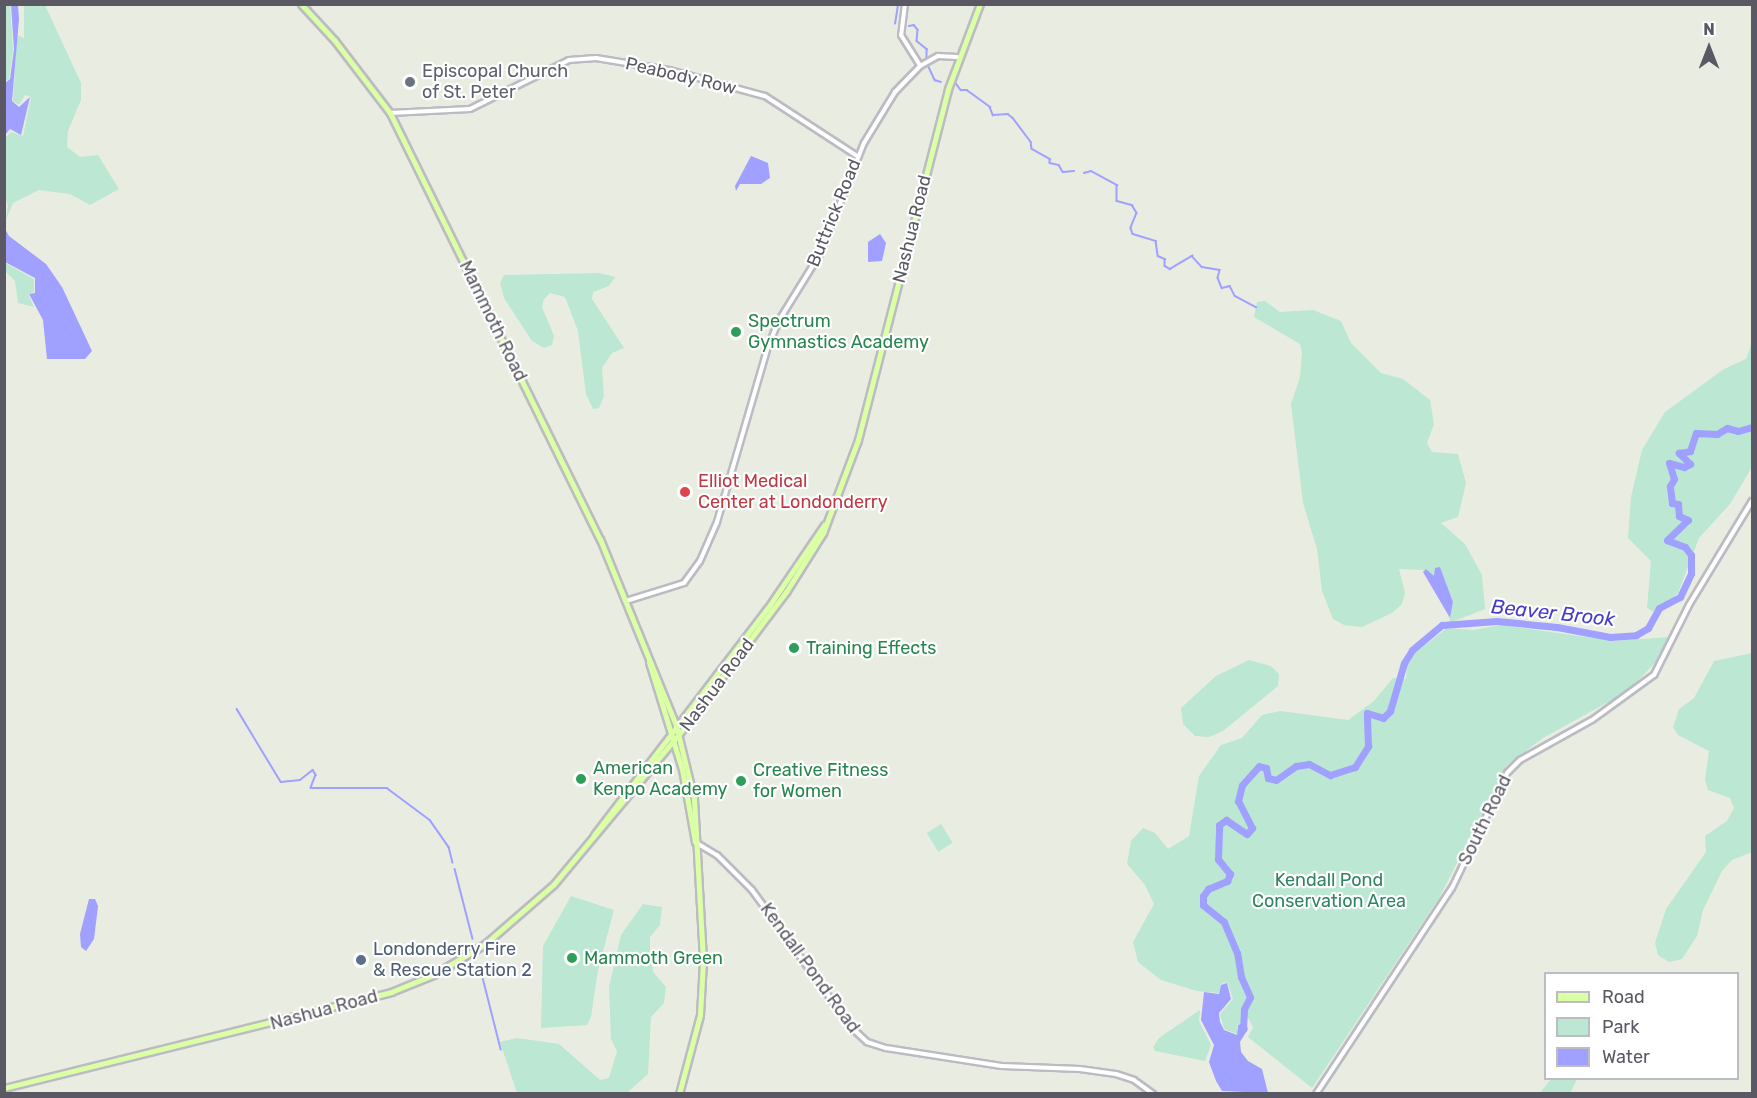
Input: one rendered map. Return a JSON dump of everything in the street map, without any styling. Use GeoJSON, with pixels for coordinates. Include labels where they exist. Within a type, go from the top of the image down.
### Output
{"type":"FeatureCollection","features":[{"type":"Feature","properties":{"kind":"main road","name":"Mammoth Road"},"geometry":{"type":"LineString","coordinates":[[301,4],[335,41],[390,113],[591,518],[676,725],[693,791],[702,988],[694,1042],[679,1094]]}},
{"type":"Feature","properties":{"kind":"main road","name":"Nashua Road"},"geometry":{"type":"LineString","coordinates":[[4,1088],[351,1004],[425,979],[478,950],[515,922],[541,898],[679,734],[800,573],[825,523],[861,430],[957,57],[980,4]]}},
{"type":"Feature","properties":{"kind":"main road","name":"Nashua Road"},"geometry":{"type":"LineString","coordinates":[[594,836],[670,731],[767,609],[825,523]]}},
{"type":"Feature","properties":{"kind":"main road","name":"Mammoth Road"},"geometry":{"type":"LineString","coordinates":[[649,660],[649,671],[673,741],[695,842]]}},
{"type":"Feature","properties":{"kind":"street"},"geometry":{"type":"LineString","coordinates":[[906,4],[901,35],[920,66]]}},
{"type":"Feature","properties":{"kind":"street","name":"Buttrick Road"},"geometry":{"type":"LineString","coordinates":[[626,601],[684,583],[700,561],[717,522],[766,352],[778,322],[820,255],[857,156],[885,106],[920,66],[938,56],[957,57]]}},
{"type":"Feature","properties":{"kind":"street","name":"Peabody Row"},"geometry":{"type":"LineString","coordinates":[[390,113],[470,109],[569,60],[597,58],[669,70],[765,96],[857,156]]}},
{"type":"Feature","properties":{"kind":"street","name":"South Road"},"geometry":{"type":"LineString","coordinates":[[1316,1094],[1452,888],[1507,773],[1520,760],[1592,720],[1654,675],[1689,605],[1752,501]]}},
{"type":"Feature","properties":{"kind":"street","name":"Kendall Pond Road"},"geometry":{"type":"LineString","coordinates":[[695,842],[717,855],[752,890],[851,1027],[867,1042],[886,1048],[1002,1066],[1080,1069],[1116,1074],[1134,1080],[1153,1094]]}},
{"type":"Feature","properties":{"kind":"green space"},"geometry":{"type":"Polygon","coordinates":[[[5,4],[10,5],[13,49],[9,79],[5,81],[5,4]]]}},
{"type":"Feature","properties":{"kind":"green space"},"geometry":{"type":"Polygon","coordinates":[[[24,5],[45,5],[81,83],[81,100],[68,131],[67,147],[80,157],[98,155],[119,189],[90,205],[70,194],[39,190],[13,203],[5,222],[8,206],[4,192],[5,138],[11,132],[23,136],[31,97],[25,95],[19,105],[13,101],[17,35],[24,38],[24,5]]]}},
{"type":"Feature","properties":{"kind":"green space"},"geometry":{"type":"Polygon","coordinates":[[[5,263],[34,279],[34,292],[28,294],[34,307],[18,303],[15,281],[5,271],[5,263]]]}},
{"type":"Feature","properties":{"kind":"green space"},"geometry":{"type":"Polygon","coordinates":[[[599,273],[615,277],[609,286],[593,292],[592,299],[624,348],[612,353],[602,368],[604,396],[599,408],[593,409],[586,394],[578,331],[565,297],[550,293],[544,299],[542,307],[554,336],[552,345],[544,348],[532,341],[504,298],[500,283],[504,275],[599,273]]]}},
{"type":"Feature","properties":{"kind":"green space"},"geometry":{"type":"Polygon","coordinates":[[[1265,301],[1280,312],[1313,310],[1341,321],[1351,343],[1381,373],[1403,379],[1430,400],[1434,424],[1427,443],[1432,452],[1458,454],[1466,483],[1458,517],[1441,523],[1465,544],[1482,575],[1485,609],[1449,623],[1453,602],[1440,567],[1434,577],[1426,570],[1399,569],[1405,593],[1402,604],[1392,613],[1362,627],[1344,625],[1333,619],[1322,591],[1317,549],[1303,503],[1291,404],[1300,377],[1302,353],[1300,344],[1254,317],[1257,302],[1265,301]]]}},
{"type":"Feature","properties":{"kind":"green space"},"geometry":{"type":"Polygon","coordinates":[[[1752,342],[1752,467],[1730,504],[1699,538],[1678,593],[1656,613],[1647,608],[1651,561],[1628,538],[1631,497],[1642,450],[1665,412],[1724,369],[1746,359],[1752,342]]]}},
{"type":"Feature","properties":{"kind":"green space","name":"Kendall Pond Conservation Area"},"geometry":{"type":"Polygon","coordinates":[[[1501,625],[1615,641],[1670,637],[1660,657],[1630,690],[1543,738],[1507,765],[1439,898],[1312,1088],[1248,1037],[1253,1027],[1248,1018],[1237,1025],[1237,1034],[1224,1029],[1220,1014],[1233,999],[1227,982],[1221,984],[1219,993],[1197,991],[1161,980],[1138,962],[1133,942],[1154,904],[1145,885],[1127,864],[1131,841],[1143,828],[1155,833],[1168,849],[1189,836],[1199,776],[1221,745],[1242,738],[1262,715],[1280,711],[1348,720],[1374,701],[1393,678],[1406,679],[1407,666],[1416,652],[1447,628],[1474,630],[1501,625]]]}},
{"type":"Feature","properties":{"kind":"green space"},"geometry":{"type":"Polygon","coordinates":[[[1752,653],[1752,852],[1732,860],[1722,871],[1703,910],[1697,936],[1682,959],[1669,962],[1658,955],[1655,943],[1666,909],[1706,852],[1705,836],[1727,821],[1734,808],[1730,798],[1708,790],[1705,780],[1709,751],[1678,735],[1673,727],[1679,709],[1694,698],[1714,661],[1752,653]]]}},
{"type":"Feature","properties":{"kind":"green space"},"geometry":{"type":"Polygon","coordinates":[[[1249,660],[1271,666],[1279,674],[1278,686],[1223,731],[1209,737],[1195,736],[1183,724],[1181,708],[1216,676],[1249,660]]]}},
{"type":"Feature","properties":{"kind":"green space"},"geometry":{"type":"Polygon","coordinates":[[[941,824],[953,843],[938,852],[927,833],[941,824]]]}},
{"type":"Feature","properties":{"kind":"green space","name":"Mammoth Green"},"geometry":{"type":"Polygon","coordinates":[[[571,896],[614,910],[598,970],[591,1017],[587,1025],[541,1028],[543,946],[571,896]]]}},
{"type":"Feature","properties":{"kind":"green space"},"geometry":{"type":"Polygon","coordinates":[[[643,904],[662,907],[660,925],[650,937],[650,953],[653,972],[666,987],[664,1003],[651,1017],[648,1074],[627,1093],[517,1093],[500,1042],[517,1038],[559,1044],[600,1080],[609,1078],[617,1051],[611,1039],[609,987],[621,935],[643,904]]]}},
{"type":"Feature","properties":{"kind":"green space"},"geometry":{"type":"Polygon","coordinates":[[[1200,1010],[1199,1021],[1211,1045],[1205,1061],[1155,1051],[1153,1047],[1159,1038],[1200,1010]]]}},
{"type":"Feature","properties":{"kind":"green space"},"geometry":{"type":"Polygon","coordinates":[[[1550,1080],[1576,1080],[1570,1093],[1540,1093],[1550,1080]]]}},
{"type":"Feature","properties":{"kind":"water"},"geometry":{"type":"Polygon","coordinates":[[[11,5],[18,5],[19,19],[12,101],[19,107],[30,97],[21,135],[10,129],[5,135],[5,83],[10,79],[14,49],[11,5]]]}},
{"type":"Feature","properties":{"kind":"water"},"geometry":{"type":"Polygon","coordinates":[[[751,156],[768,163],[770,178],[761,184],[740,184],[736,191],[735,186],[751,156]]]}},
{"type":"Feature","properties":{"kind":"water"},"geometry":{"type":"Polygon","coordinates":[[[4,227],[9,236],[46,264],[62,287],[92,351],[85,359],[47,359],[43,320],[29,294],[35,293],[35,278],[5,262],[4,227]]]}},
{"type":"Feature","properties":{"kind":"water"},"geometry":{"type":"Polygon","coordinates":[[[880,234],[886,243],[882,261],[868,262],[868,242],[880,234]]]}},
{"type":"Feature","properties":{"kind":"water"},"geometry":{"type":"Polygon","coordinates":[[[1440,567],[1453,602],[1450,618],[1423,572],[1426,569],[1434,576],[1435,568],[1440,567]]]}},
{"type":"Feature","properties":{"kind":"water"},"geometry":{"type":"Polygon","coordinates":[[[89,899],[95,899],[98,906],[94,939],[86,951],[81,947],[80,934],[89,899]]]}},
{"type":"Feature","properties":{"kind":"water"},"geometry":{"type":"Polygon","coordinates":[[[1227,983],[1231,999],[1219,1013],[1220,1022],[1224,1030],[1237,1035],[1238,1025],[1245,1022],[1248,1029],[1240,1042],[1241,1052],[1248,1061],[1262,1069],[1268,1093],[1222,1091],[1216,1081],[1209,1062],[1214,1045],[1201,1020],[1204,992],[1219,994],[1221,985],[1227,983]]]}},
{"type":"Feature","properties":{"kind":"waterway"},"geometry":{"type":"LineString","coordinates":[[895,24],[898,4]]}},
{"type":"Feature","properties":{"kind":"waterway"},"geometry":{"type":"LineString","coordinates":[[909,26],[914,25],[918,30],[917,41],[927,49],[927,57]]}},
{"type":"Feature","properties":{"kind":"waterway"},"geometry":{"type":"LineString","coordinates":[[928,65],[935,80],[941,82]]}},
{"type":"Feature","properties":{"kind":"waterway"},"geometry":{"type":"LineString","coordinates":[[955,82],[961,90],[967,90],[990,107],[993,115],[1008,114],[1013,118],[1031,142],[1032,149],[1050,159],[1050,163],[1059,165],[1063,172],[1074,171]]}},
{"type":"Feature","properties":{"kind":"waterway"},"geometry":{"type":"LineString","coordinates":[[1084,173],[1091,171],[1117,185],[1117,201],[1132,205],[1137,213],[1131,228],[1133,234],[1156,241],[1158,256],[1165,259],[1165,266],[1170,269],[1192,256],[1202,267],[1220,270],[1218,278],[1222,288],[1230,286],[1235,296],[1256,307]]}},
{"type":"Feature","properties":{"kind":"waterway","name":"Beaver Brook"},"geometry":{"type":"LineString","coordinates":[[1243,1029],[1244,1009],[1250,997],[1241,977],[1237,953],[1224,922],[1203,905],[1203,896],[1208,889],[1227,881],[1230,874],[1218,859],[1219,825],[1226,820],[1247,834],[1252,828],[1238,801],[1242,785],[1259,766],[1266,768],[1268,778],[1276,780],[1296,766],[1309,764],[1330,775],[1355,767],[1368,746],[1367,713],[1383,718],[1390,711],[1404,663],[1412,650],[1442,625],[1497,621],[1557,627],[1610,637],[1636,635],[1648,628],[1659,608],[1680,597],[1691,573],[1691,555],[1685,547],[1667,540],[1688,520],[1679,516],[1678,504],[1672,503],[1670,486],[1674,479],[1669,463],[1684,467],[1690,464],[1679,453],[1690,451],[1696,433],[1717,434],[1727,428],[1738,431],[1752,427]]}},
{"type":"Feature","properties":{"kind":"waterway"},"geometry":{"type":"LineString","coordinates":[[237,709],[281,782],[300,780],[313,770],[316,775],[311,788],[387,788],[430,820],[449,847],[453,863]]}},
{"type":"Feature","properties":{"kind":"waterway"},"geometry":{"type":"LineString","coordinates":[[455,869],[473,939]]}},
{"type":"Feature","properties":{"kind":"waterway"},"geometry":{"type":"LineString","coordinates":[[480,966],[501,1049]]}},
{"type":"Feature","properties":{"kind":"place","name":"Episcopal Church of St. Peter"},"geometry":{"type":"Point","coordinates":[410,82]}},
{"type":"Feature","properties":{"kind":"place","name":"Spectrum Gymnastics Academy"},"geometry":{"type":"Point","coordinates":[736,332]}},
{"type":"Feature","properties":{"kind":"place","name":"Elliot Medical Center at Londonderry"},"geometry":{"type":"Point","coordinates":[685,492]}},
{"type":"Feature","properties":{"kind":"place","name":"Training Effects"},"geometry":{"type":"Point","coordinates":[794,648]}},
{"type":"Feature","properties":{"kind":"place","name":"American Kenpo Academy"},"geometry":{"type":"Point","coordinates":[581,779]}},
{"type":"Feature","properties":{"kind":"place","name":"Creative Fitness for Women"},"geometry":{"type":"Point","coordinates":[741,781]}},
{"type":"Feature","properties":{"kind":"place","name":"Mammoth Green"},"geometry":{"type":"Point","coordinates":[572,958]}},
{"type":"Feature","properties":{"kind":"place","name":"Londonderry Fire & Rescue Station 2"},"geometry":{"type":"Point","coordinates":[361,960]}}]}
